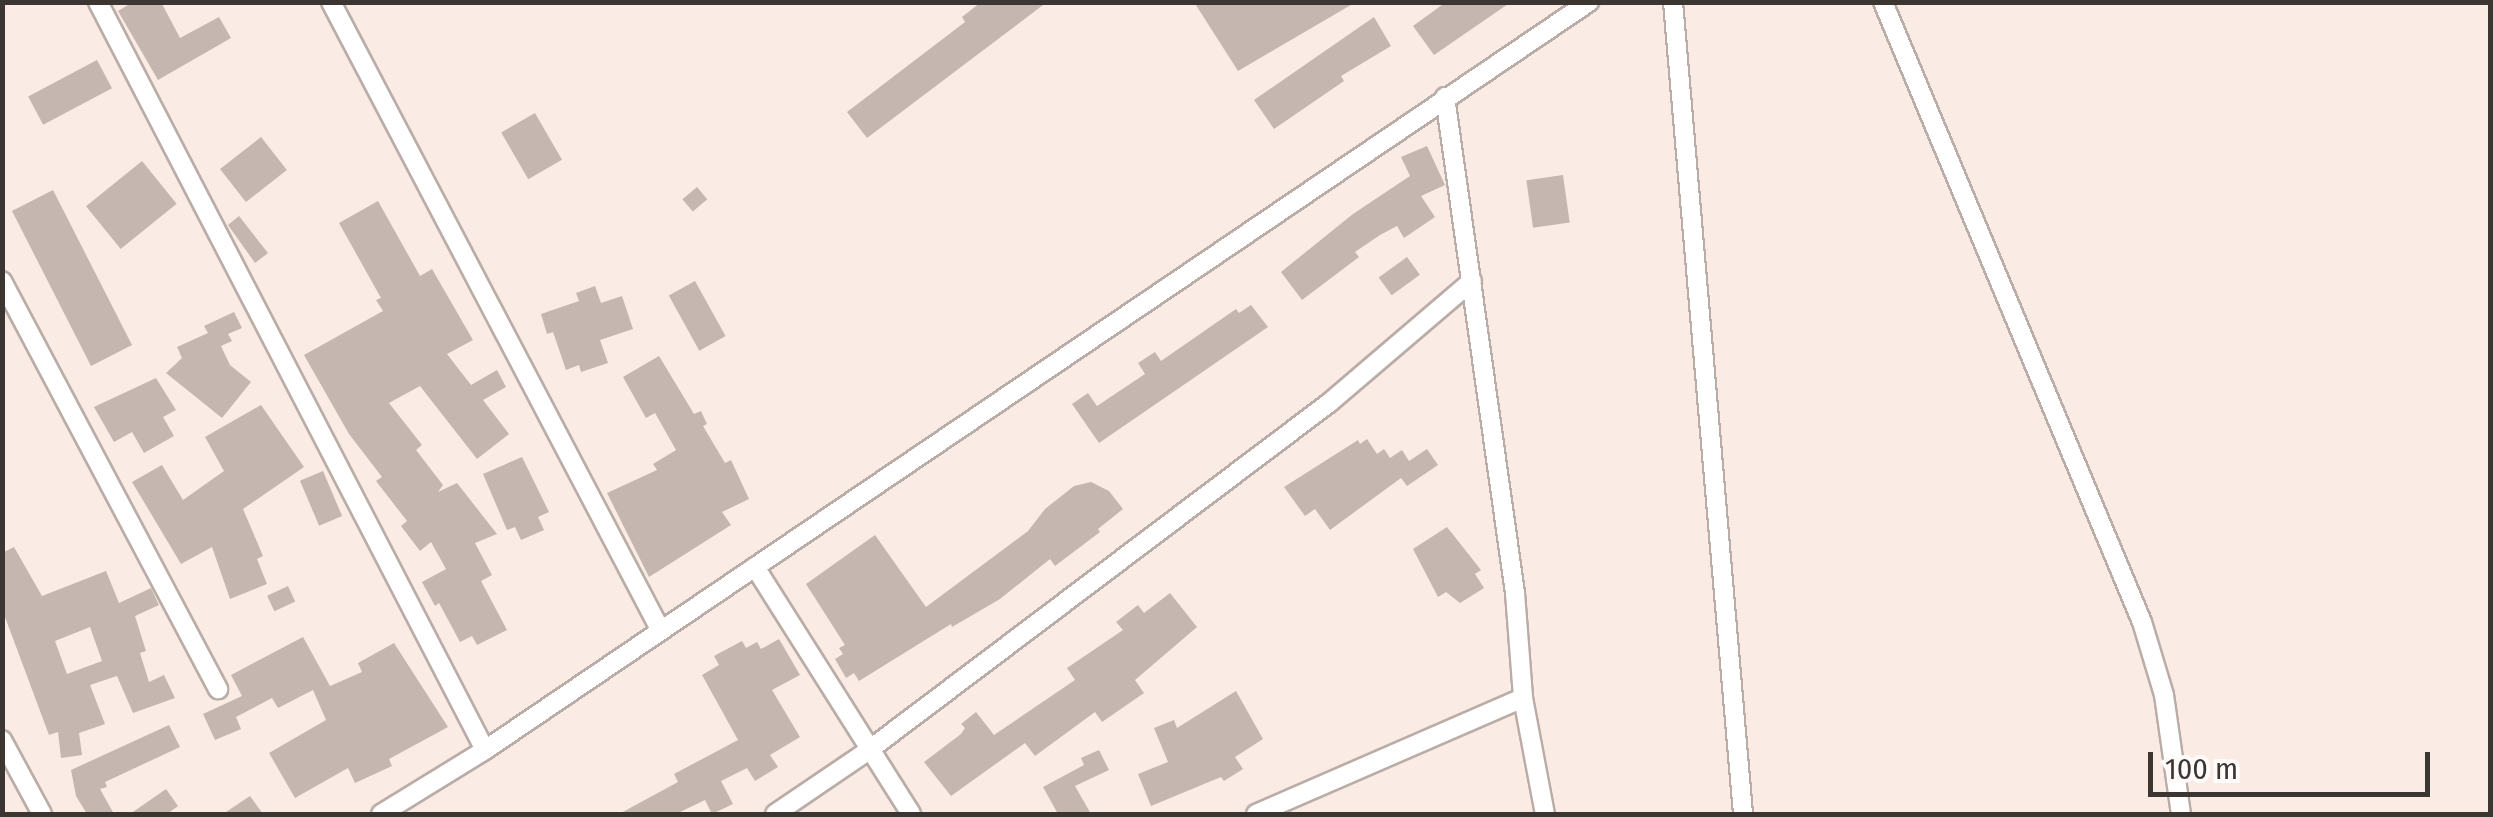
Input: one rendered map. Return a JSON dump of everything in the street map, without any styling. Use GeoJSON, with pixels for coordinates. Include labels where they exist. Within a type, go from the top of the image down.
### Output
{"type":"FeatureCollection","features":[{"type":"Feature","properties":{"kind":"street"},"geometry":{"type":"LineString","coordinates":[[98,2],[485,750]]}},
{"type":"Feature","properties":{"kind":"street"},"geometry":{"type":"LineString","coordinates":[[331,2],[660,631]]}},
{"type":"Feature","properties":{"kind":"street"},"geometry":{"type":"LineString","coordinates":[[381,814],[485,750],[1589,2]]}},
{"type":"Feature","properties":{"kind":"street"},"geometry":{"type":"LineString","coordinates":[[1674,2],[1743,814]]}},
{"type":"Feature","properties":{"kind":"street"},"geometry":{"type":"LineString","coordinates":[[1883,2],[2142,622],[2164,695],[2181,814]]}},
{"type":"Feature","properties":{"kind":"street"},"geometry":{"type":"LineString","coordinates":[[1445,97],[1515,593],[1523,698],[1545,814]]}},
{"type":"Feature","properties":{"kind":"street"},"geometry":{"type":"LineString","coordinates":[[2,280],[218,689]]}},
{"type":"Feature","properties":{"kind":"street"},"geometry":{"type":"LineString","coordinates":[[775,814],[869,750],[1329,403],[1472,280]]}},
{"type":"Feature","properties":{"kind":"street"},"geometry":{"type":"LineString","coordinates":[[755,566],[911,814]]}},
{"type":"Feature","properties":{"kind":"street"},"geometry":{"type":"LineString","coordinates":[[1256,814],[1523,698]]}},
{"type":"Feature","properties":{"kind":"street"},"geometry":{"type":"LineString","coordinates":[[2,740],[42,814]]}},
{"type":"Feature","properties":{"kind":"building"},"geometry":{"type":"Polygon","coordinates":[[[133,2],[161,2],[180,38],[219,17],[231,38],[158,80],[118,11],[133,2]]]}},
{"type":"Feature","properties":{"kind":"building"},"geometry":{"type":"Polygon","coordinates":[[[981,2],[1047,2],[867,138],[847,112],[965,22],[962,17],[981,2]]]}},
{"type":"Feature","properties":{"kind":"building"},"geometry":{"type":"Polygon","coordinates":[[[1194,2],[1356,2],[1238,71],[1194,2]]]}},
{"type":"Feature","properties":{"kind":"building"},"geometry":{"type":"Polygon","coordinates":[[[1446,2],[1511,2],[1434,55],[1413,26],[1446,2]]]}},
{"type":"Feature","properties":{"kind":"building"},"geometry":{"type":"Polygon","coordinates":[[[1374,17],[1391,46],[1341,76],[1344,81],[1274,129],[1254,100],[1374,17]]]}},
{"type":"Feature","properties":{"kind":"building"},"geometry":{"type":"Polygon","coordinates":[[[97,60],[112,88],[43,125],[28,97],[97,60]]]}},
{"type":"Feature","properties":{"kind":"building"},"geometry":{"type":"Polygon","coordinates":[[[535,113],[562,160],[528,179],[501,132],[535,113]]]}},
{"type":"Feature","properties":{"kind":"building"},"geometry":{"type":"Polygon","coordinates":[[[261,137],[287,170],[246,202],[220,169],[261,137]]]}},
{"type":"Feature","properties":{"kind":"building"},"geometry":{"type":"Polygon","coordinates":[[[1427,146],[1445,185],[1421,196],[1435,217],[1404,238],[1397,226],[1380,235],[1355,252],[1359,257],[1302,300],[1281,272],[1353,214],[1410,176],[1401,157],[1427,146]]]}},
{"type":"Feature","properties":{"kind":"building"},"geometry":{"type":"Polygon","coordinates":[[[142,161],[177,204],[121,249],[86,206],[142,161]]]}},
{"type":"Feature","properties":{"kind":"building"},"geometry":{"type":"Polygon","coordinates":[[[1563,175],[1570,223],[1533,228],[1526,180],[1563,175]]]}},
{"type":"Feature","properties":{"kind":"building"},"geometry":{"type":"Polygon","coordinates":[[[697,187],[707,199],[693,211],[682,199],[697,187]]]}},
{"type":"Feature","properties":{"kind":"building"},"geometry":{"type":"Polygon","coordinates":[[[53,190],[132,345],[91,366],[12,211],[53,190]]]}},
{"type":"Feature","properties":{"kind":"building"},"geometry":{"type":"Polygon","coordinates":[[[378,201],[420,276],[432,269],[473,340],[447,354],[471,385],[497,370],[506,387],[483,400],[509,434],[477,459],[420,386],[389,403],[422,445],[416,450],[443,485],[438,492],[457,483],[497,534],[475,543],[492,575],[481,581],[507,630],[477,645],[472,636],[460,642],[439,603],[435,606],[422,582],[446,569],[431,542],[420,551],[401,526],[407,521],[376,481],[382,477],[349,434],[304,355],[383,311],[376,300],[381,298],[339,223],[378,201]]]}},
{"type":"Feature","properties":{"kind":"building"},"geometry":{"type":"Polygon","coordinates":[[[239,216],[268,253],[255,263],[228,225],[239,216]]]}},
{"type":"Feature","properties":{"kind":"building"},"geometry":{"type":"Polygon","coordinates":[[[1407,257],[1420,275],[1392,295],[1379,278],[1407,257]]]}},
{"type":"Feature","properties":{"kind":"building"},"geometry":{"type":"Polygon","coordinates":[[[695,281],[726,336],[699,351],[669,296],[695,281]]]}},
{"type":"Feature","properties":{"kind":"building"},"geometry":{"type":"Polygon","coordinates":[[[595,286],[601,303],[622,296],[633,329],[600,340],[608,363],[581,372],[579,365],[566,370],[553,332],[547,334],[541,314],[579,301],[576,293],[595,286]]]}},
{"type":"Feature","properties":{"kind":"building"},"geometry":{"type":"Polygon","coordinates":[[[1251,305],[1268,327],[1099,443],[1072,404],[1088,393],[1097,406],[1145,374],[1138,363],[1155,352],[1161,361],[1236,309],[1239,313],[1251,305]]]}},
{"type":"Feature","properties":{"kind":"building"},"geometry":{"type":"Polygon","coordinates":[[[234,312],[242,328],[228,334],[232,341],[221,346],[230,365],[251,382],[222,418],[166,373],[182,358],[177,347],[208,333],[204,326],[234,312]]]}},
{"type":"Feature","properties":{"kind":"building"},"geometry":{"type":"Polygon","coordinates":[[[659,356],[694,414],[701,411],[707,424],[703,426],[725,463],[731,460],[749,499],[722,512],[731,525],[649,577],[607,493],[657,470],[653,464],[676,450],[655,413],[646,418],[623,377],[659,356]]]}},
{"type":"Feature","properties":{"kind":"building"},"geometry":{"type":"Polygon","coordinates":[[[156,378],[176,410],[163,417],[174,436],[144,453],[132,432],[114,442],[94,407],[156,378]]]}},
{"type":"Feature","properties":{"kind":"building"},"geometry":{"type":"Polygon","coordinates":[[[261,405],[304,467],[243,509],[263,556],[257,559],[267,584],[230,599],[212,547],[181,564],[132,482],[162,465],[183,500],[224,471],[205,437],[261,405]]]}},
{"type":"Feature","properties":{"kind":"building"},"geometry":{"type":"Polygon","coordinates":[[[1367,439],[1377,454],[1384,449],[1390,458],[1402,450],[1409,461],[1427,449],[1438,465],[1407,486],[1401,478],[1330,530],[1315,509],[1305,516],[1284,487],[1358,440],[1360,444],[1367,439]]]}},
{"type":"Feature","properties":{"kind":"building"},"geometry":{"type":"Polygon","coordinates":[[[522,457],[549,512],[538,517],[544,530],[521,540],[515,527],[507,530],[483,474],[522,457]]]}},
{"type":"Feature","properties":{"kind":"building"},"geometry":{"type":"Polygon","coordinates":[[[323,471],[342,516],[319,526],[300,481],[323,471]]]}},
{"type":"Feature","properties":{"kind":"building"},"geometry":{"type":"Polygon","coordinates":[[[1091,482],[1109,491],[1123,509],[1098,529],[1100,532],[1055,566],[1050,559],[1000,599],[952,627],[951,624],[859,681],[854,673],[846,678],[835,659],[843,654],[839,648],[845,645],[806,584],[875,535],[926,607],[1028,531],[1045,509],[1074,486],[1091,482]]]}},
{"type":"Feature","properties":{"kind":"building"},"geometry":{"type":"Polygon","coordinates":[[[1447,527],[1481,570],[1475,574],[1484,588],[1460,603],[1446,592],[1438,597],[1413,549],[1447,527]]]}},
{"type":"Feature","properties":{"kind":"building"},"geometry":{"type":"Polygon","coordinates":[[[14,547],[42,596],[106,571],[119,603],[151,588],[159,605],[135,616],[146,651],[140,653],[149,682],[164,675],[175,698],[133,713],[117,676],[90,685],[105,724],[79,733],[82,755],[61,758],[58,732],[49,735],[2,609],[2,553],[14,547]],[[90,627],[55,641],[67,674],[102,661],[90,627]]]}},
{"type":"Feature","properties":{"kind":"building"},"geometry":{"type":"Polygon","coordinates":[[[288,586],[295,601],[274,611],[267,596],[288,586]]]}},
{"type":"Feature","properties":{"kind":"building"},"geometry":{"type":"Polygon","coordinates":[[[1170,593],[1197,627],[1135,680],[1144,693],[1102,722],[1095,712],[1035,756],[1025,743],[951,796],[924,762],[961,734],[965,728],[961,724],[976,712],[994,735],[1075,680],[1067,668],[1123,630],[1116,622],[1138,605],[1144,613],[1170,593]]]}},
{"type":"Feature","properties":{"kind":"building"},"geometry":{"type":"Polygon","coordinates":[[[303,637],[330,686],[362,672],[358,663],[394,643],[448,727],[389,759],[392,766],[355,783],[348,768],[295,798],[269,753],[326,720],[313,690],[278,708],[272,698],[236,717],[241,729],[215,740],[203,714],[242,696],[231,675],[303,637]]]}},
{"type":"Feature","properties":{"kind":"building"},"geometry":{"type":"Polygon","coordinates":[[[779,639],[800,675],[772,690],[800,737],[770,755],[778,767],[755,781],[747,768],[721,781],[733,804],[712,814],[705,800],[676,814],[619,814],[678,782],[674,774],[738,740],[702,675],[719,665],[714,656],[742,641],[746,648],[757,642],[761,649],[779,639]]]}},
{"type":"Feature","properties":{"kind":"building"},"geometry":{"type":"Polygon","coordinates":[[[1236,691],[1263,739],[1235,757],[1243,769],[1224,781],[1221,777],[1151,806],[1138,774],[1168,762],[1154,728],[1174,720],[1177,728],[1236,691]]]}},
{"type":"Feature","properties":{"kind":"building"},"geometry":{"type":"Polygon","coordinates":[[[169,725],[180,747],[105,782],[107,787],[100,789],[114,814],[87,814],[76,796],[71,770],[169,725]]]}},
{"type":"Feature","properties":{"kind":"building"},"geometry":{"type":"Polygon","coordinates":[[[1099,750],[1109,770],[1075,786],[1091,814],[1058,814],[1043,787],[1084,765],[1081,758],[1099,750]]]}},
{"type":"Feature","properties":{"kind":"building"},"geometry":{"type":"Polygon","coordinates":[[[166,789],[178,806],[167,814],[130,814],[166,789]]]}},
{"type":"Feature","properties":{"kind":"building"},"geometry":{"type":"Polygon","coordinates":[[[250,796],[263,814],[223,814],[250,796]]]}}]}
